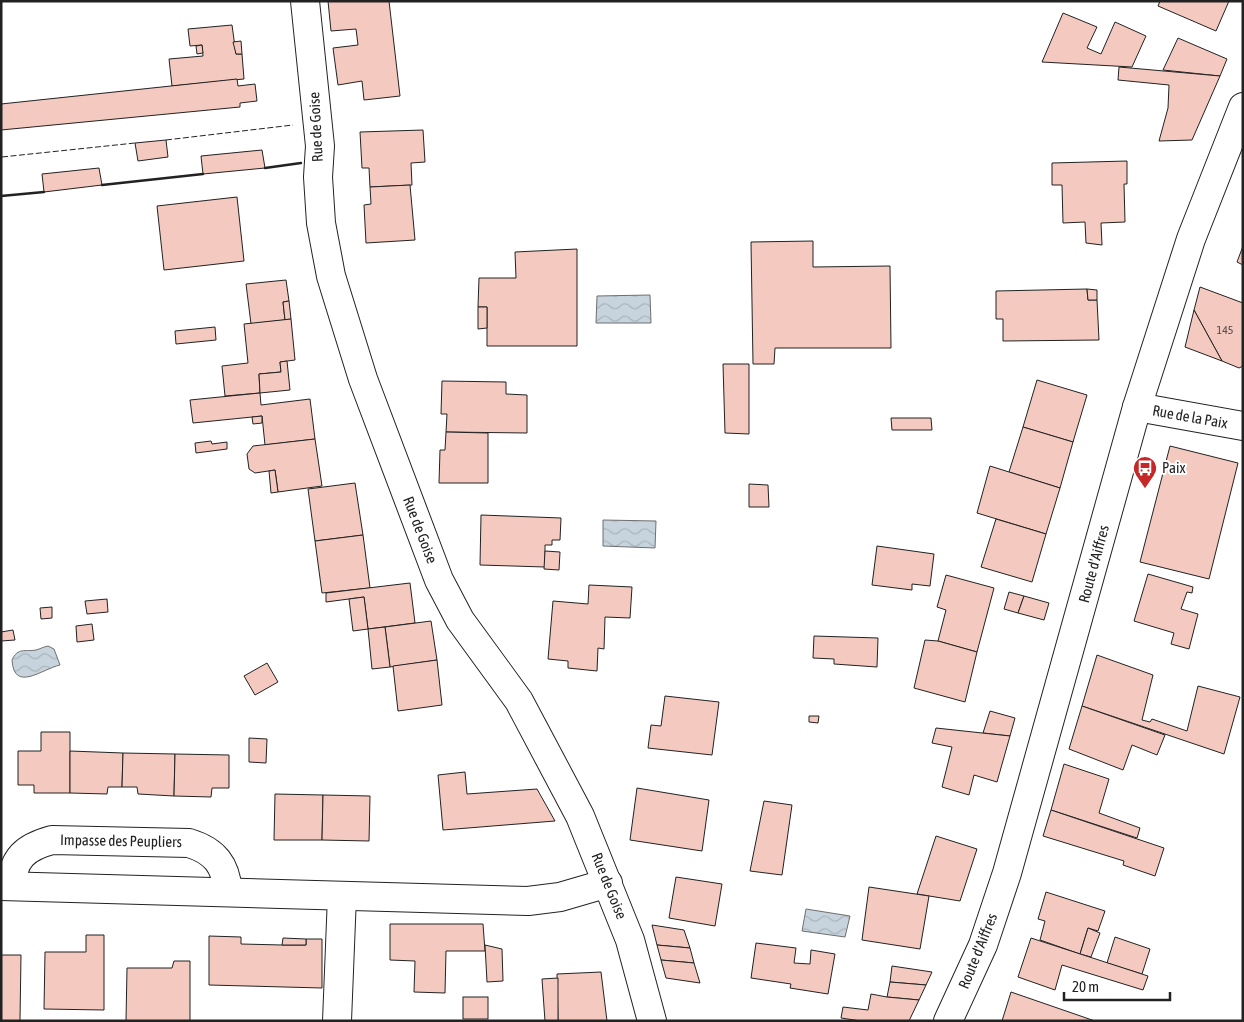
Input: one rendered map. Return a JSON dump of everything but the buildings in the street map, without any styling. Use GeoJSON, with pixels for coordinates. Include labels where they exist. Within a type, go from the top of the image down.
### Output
{"type":"FeatureCollection","features":[{"type":"Feature","properties":{"kind":"street","name":"Rue de Goise"},"geometry":{"type":"LineString","coordinates":[[305,1],[320,146],[318,177],[321,223],[331,276],[363,379],[439,580],[460,620],[480,650],[510,687],[580,816],[630,940],[652,1021]]}},
{"type":"Feature","properties":{"kind":"street","name":"Route d'Aiffres"},"geometry":{"type":"LineString","coordinates":[[948,1021],[983,945],[1007,873],[1137,408],[1191,239],[1243,107]]}},
{"type":"Feature","properties":{"kind":"street","name":"Rue de la Paix"},"geometry":{"type":"LineString","coordinates":[[1137,408],[1243,426]]}},
{"type":"Feature","properties":{"kind":"street","name":"Impasse des Peupliers"},"geometry":{"type":"LineString","coordinates":[[228,892],[227,876],[214,854],[203,847],[189,843],[52,840],[37,844],[20,857],[12,870],[7,886],[528,901],[560,897],[608,883]]}},
{"type":"Feature","properties":{"kind":"street"},"geometry":{"type":"LineString","coordinates":[[337,1021],[342,896]]}},
{"type":"Feature","properties":{"kind":"water"},"geometry":{"type":"Polygon","coordinates":[[[650,295],[651,323],[596,323],[597,296],[650,295]]]}},
{"type":"Feature","properties":{"kind":"water"},"geometry":{"type":"Polygon","coordinates":[[[603,520],[656,521],[655,548],[603,546],[603,520]]]}},
{"type":"Feature","properties":{"kind":"water"},"geometry":{"type":"Polygon","coordinates":[[[48,646],[54,649],[60,665],[30,676],[23,677],[18,675],[14,670],[12,660],[17,653],[48,646]]]}},
{"type":"Feature","properties":{"kind":"water"},"geometry":{"type":"Polygon","coordinates":[[[806,909],[850,916],[845,937],[802,931],[806,909]]]}},
{"type":"Feature","properties":{"kind":"fence"},"geometry":{"type":"LineString","coordinates":[[166,140],[293,125]]}},
{"type":"Feature","properties":{"kind":"fence"},"geometry":{"type":"LineString","coordinates":[[2,157],[135,143]]}},
{"type":"Feature","properties":{"kind":"wall"},"geometry":{"type":"LineString","coordinates":[[265,168],[301,163]]}},
{"type":"Feature","properties":{"kind":"wall"},"geometry":{"type":"LineString","coordinates":[[102,185],[203,174]]}},
{"type":"Feature","properties":{"kind":"wall"},"geometry":{"type":"LineString","coordinates":[[1,196],[44,192]]}},
{"type":"Feature","properties":{"kind":"place","name":"Paix"},"geometry":{"type":"Point","coordinates":[1145,489]}}]}
